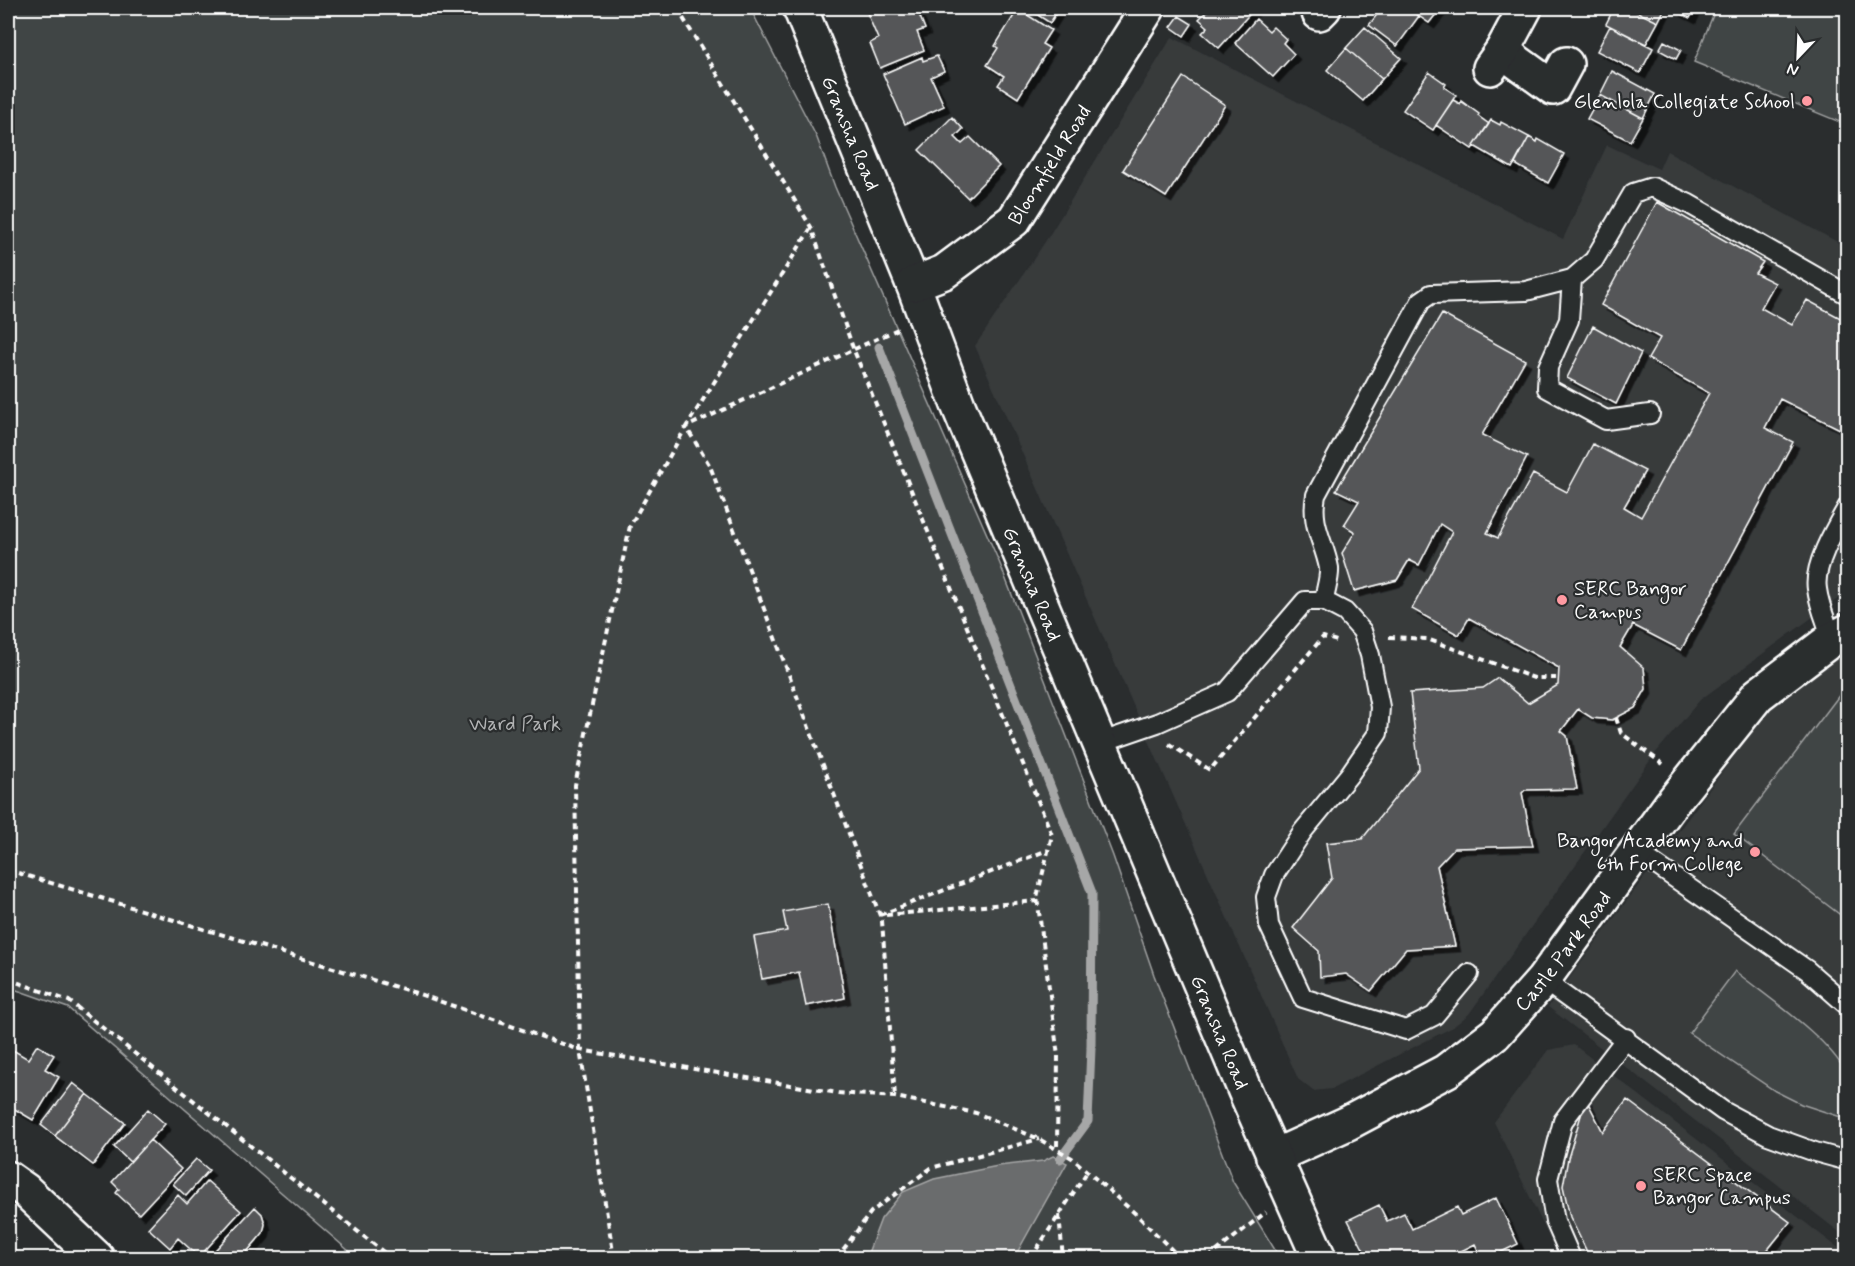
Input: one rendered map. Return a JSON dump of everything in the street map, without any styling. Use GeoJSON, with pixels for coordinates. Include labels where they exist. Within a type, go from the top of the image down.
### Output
{"type":"FeatureCollection","features":[{"type":"Feature","properties":{"kind":"street","name":"Gransha Road"},"geometry":{"type":"LineString","coordinates":[[800,8],[913,284],[958,405],[1273,1157],[1319,1258]]}},
{"type":"Feature","properties":{"kind":"street","name":"Bloomfield Road"},"geometry":{"type":"LineString","coordinates":[[913,284],[944,272],[1014,220],[1148,8]]}},
{"type":"Feature","properties":{"kind":"street"},"geometry":{"type":"LineString","coordinates":[[1525,8],[1496,60],[1553,87],[1566,64]]}},
{"type":"Feature","properties":{"kind":"street","name":"Castle Park Road"},"geometry":{"type":"LineString","coordinates":[[1273,1157],[1348,1123],[1446,1071],[1495,1034],[1543,980],[1688,782],[1758,695],[1840,635]]}},
{"type":"Feature","properties":{"kind":"street"},"geometry":{"type":"LineString","coordinates":[[8,1178],[25,1190],[98,1258]]}},
{"type":"Feature","properties":{"kind":"lane"},"geometry":{"type":"LineString","coordinates":[[1324,601],[1329,570],[1313,509],[1316,495],[1421,301],[1431,294],[1526,291],[1572,279],[1594,260],[1633,193],[1652,187],[1689,204],[1848,294]]}},
{"type":"Feature","properties":{"kind":"lane"},"geometry":{"type":"LineString","coordinates":[[1572,279],[1569,320],[1548,367],[1547,388],[1606,420],[1650,414]]}},
{"type":"Feature","properties":{"kind":"lane"},"geometry":{"type":"LineString","coordinates":[[1840,635],[1816,588],[1821,559],[1840,533],[1848,506]]}},
{"type":"Feature","properties":{"kind":"lane"},"geometry":{"type":"LineString","coordinates":[[1099,743],[1157,723],[1227,692],[1305,601],[1324,601],[1345,612],[1362,631],[1370,655],[1380,707],[1378,733],[1274,875],[1266,897],[1269,925],[1303,998],[1406,1030],[1434,1016],[1469,974]]}},
{"type":"Feature","properties":{"kind":"lane"},"geometry":{"type":"LineString","coordinates":[[1636,851],[1807,970],[1848,1006]]}},
{"type":"Feature","properties":{"kind":"lane"},"geometry":{"type":"LineString","coordinates":[[1543,980],[1626,1038],[1723,1111],[1768,1134],[1815,1152],[1848,1161]]}},
{"type":"Feature","properties":{"kind":"lane"},"geometry":{"type":"LineString","coordinates":[[1571,1258],[1555,1221],[1548,1179],[1563,1121],[1626,1038]]}},
{"type":"Feature","properties":{"kind":"path"},"geometry":{"type":"LineString","coordinates":[[683,18],[811,227],[853,348],[1052,835],[1037,901],[1058,1056],[1057,1148]]}},
{"type":"Feature","properties":{"kind":"path"},"geometry":{"type":"LineString","coordinates":[[614,1258],[580,1050],[575,785],[630,526],[686,427],[811,227]]}},
{"type":"Feature","properties":{"kind":"path"},"geometry":{"type":"LineString","coordinates":[[686,427],[925,316]]}},
{"type":"Feature","properties":{"kind":"path"},"geometry":{"type":"LineString","coordinates":[[686,427],[710,466],[882,921],[895,1097]]}},
{"type":"Feature","properties":{"kind":"path"},"geometry":{"type":"LineString","coordinates":[[1157,723],[1165,742],[1210,770],[1323,637],[1341,642],[1376,636],[1427,639],[1534,678],[1558,678]]}},
{"type":"Feature","properties":{"kind":"path"},"geometry":{"type":"LineString","coordinates":[[1616,718],[1621,733],[1688,782]]}},
{"type":"Feature","properties":{"kind":"path"},"geometry":{"type":"LineString","coordinates":[[880,915],[1048,850]]}},
{"type":"Feature","properties":{"kind":"path"},"geometry":{"type":"LineString","coordinates":[[8,870],[416,993],[580,1050],[838,1093],[895,1097],[976,1113],[1040,1139],[1072,1158],[1138,1216],[1180,1258]]}},
{"type":"Feature","properties":{"kind":"path"},"geometry":{"type":"LineString","coordinates":[[880,915],[1037,901]]}},
{"type":"Feature","properties":{"kind":"path"},"geometry":{"type":"LineString","coordinates":[[8,979],[69,1001],[391,1258]]}},
{"type":"Feature","properties":{"kind":"path"},"geometry":{"type":"LineString","coordinates":[[837,1258],[871,1212],[931,1168],[1040,1139]]}},
{"type":"Feature","properties":{"kind":"path"},"geometry":{"type":"LineString","coordinates":[[1031,1258],[1087,1172]]}},
{"type":"Feature","properties":{"kind":"path"},"geometry":{"type":"LineString","coordinates":[[1208,1258],[1288,1192]]}},
{"type":"Feature","properties":{"kind":"path"},"geometry":{"type":"LineString","coordinates":[[1059,1215],[1063,1258]]}},
{"type":"Feature","properties":{"kind":"shaded area"},"geometry":{"type":"Polygon","coordinates":[[[1172,37],[1563,239],[1607,145],[1659,169],[1667,151],[1847,247],[1847,592],[1700,700],[1654,755],[1469,1014],[1453,1027],[1332,1089],[1313,1091],[1298,1079],[975,346],[1045,242],[1172,37]]]}},
{"type":"Feature","properties":{"kind":"shaded area","name":"Bangor Academy and 6th Form College"},"geometry":{"type":"Polygon","coordinates":[[[1847,650],[1847,1238],[1548,1007],[1778,697],[1847,650]]]}},
{"type":"Feature","properties":{"kind":"shaded area","name":"SERC Space Bangor Campus"},"geometry":{"type":"Polygon","coordinates":[[[1574,1045],[1841,1250],[1847,1242],[1847,1258],[1559,1258],[1494,1122],[1548,1050],[1574,1045]]]}},
{"type":"Feature","properties":{"kind":"shaded area"},"geometry":{"type":"Polygon","coordinates":[[[1053,1156],[1067,1163],[1014,1258],[864,1258],[881,1219],[903,1192],[934,1179],[998,1166],[1043,1161],[1053,1156]]]}},
{"type":"Feature","properties":{"kind":"green space","name":"Ward Park"},"geometry":{"type":"Polygon","coordinates":[[[8,8],[750,8],[817,138],[835,187],[1000,564],[1113,856],[1154,975],[1233,1182],[1280,1258],[357,1258],[68,1008],[8,987],[8,8]]]}},
{"type":"Feature","properties":{"kind":"green space","name":"Glenlola Collegiate School"},"geometry":{"type":"Polygon","coordinates":[[[1716,8],[1847,8],[1847,125],[1694,62],[1716,8]]]}},
{"type":"Feature","properties":{"kind":"green space"},"geometry":{"type":"Polygon","coordinates":[[[1847,685],[1847,920],[1734,834],[1847,685]]]}},
{"type":"Feature","properties":{"kind":"green space"},"geometry":{"type":"Polygon","coordinates":[[[1735,971],[1796,1018],[1837,1059],[1848,1077],[1847,1119],[1801,1104],[1775,1091],[1689,1033],[1735,971]]]}},
{"type":"Feature","properties":{"kind":"building"},"geometry":{"type":"Polygon","coordinates":[[[865,8],[907,8],[910,15],[918,12],[925,29],[917,32],[924,50],[880,68],[870,43],[878,39],[865,8]]]}},
{"type":"Feature","properties":{"kind":"building"},"geometry":{"type":"Polygon","coordinates":[[[1027,8],[1055,8],[1058,10],[1050,23],[1027,8]]]}},
{"type":"Feature","properties":{"kind":"building"},"geometry":{"type":"Polygon","coordinates":[[[1210,8],[1255,8],[1219,48],[1202,33],[1208,27],[1199,19],[1210,8]]]}},
{"type":"Feature","properties":{"kind":"building"},"geometry":{"type":"Polygon","coordinates":[[[1382,8],[1407,8],[1419,16],[1397,46],[1369,25],[1382,8]]]}},
{"type":"Feature","properties":{"kind":"building"},"geometry":{"type":"Polygon","coordinates":[[[1407,8],[1441,8],[1429,23],[1407,8]]]}},
{"type":"Feature","properties":{"kind":"building"},"geometry":{"type":"Polygon","coordinates":[[[1614,8],[1629,8],[1658,22],[1646,44],[1606,24],[1614,8]]]}},
{"type":"Feature","properties":{"kind":"building"},"geometry":{"type":"Polygon","coordinates":[[[1629,8],[1665,8],[1658,22],[1629,8]]]}},
{"type":"Feature","properties":{"kind":"building"},"geometry":{"type":"Polygon","coordinates":[[[1678,8],[1694,10],[1690,18],[1676,11],[1678,8]]]}},
{"type":"Feature","properties":{"kind":"building"},"geometry":{"type":"Polygon","coordinates":[[[1018,9],[1051,30],[1042,44],[1049,48],[1018,98],[998,85],[1004,76],[987,65],[998,48],[995,46],[1018,9]]]}},
{"type":"Feature","properties":{"kind":"building"},"geometry":{"type":"Polygon","coordinates":[[[1179,16],[1192,24],[1184,36],[1171,27],[1179,16]]]}},
{"type":"Feature","properties":{"kind":"building"},"geometry":{"type":"Polygon","coordinates":[[[1256,19],[1269,31],[1273,27],[1286,39],[1283,43],[1294,54],[1273,77],[1235,43],[1256,19]]]}},
{"type":"Feature","properties":{"kind":"building"},"geometry":{"type":"Polygon","coordinates":[[[1610,26],[1653,48],[1640,73],[1597,51],[1610,26]]]}},
{"type":"Feature","properties":{"kind":"building"},"geometry":{"type":"Polygon","coordinates":[[[1365,27],[1401,58],[1382,79],[1346,48],[1365,27]]]}},
{"type":"Feature","properties":{"kind":"building"},"geometry":{"type":"Polygon","coordinates":[[[1664,41],[1681,50],[1676,59],[1659,50],[1664,41]]]}},
{"type":"Feature","properties":{"kind":"building"},"geometry":{"type":"Polygon","coordinates":[[[1346,48],[1382,79],[1363,101],[1327,70],[1346,48]]]}},
{"type":"Feature","properties":{"kind":"building"},"geometry":{"type":"Polygon","coordinates":[[[937,56],[944,71],[931,77],[944,106],[905,124],[883,74],[922,57],[923,61],[937,56]]]}},
{"type":"Feature","properties":{"kind":"building"},"geometry":{"type":"Polygon","coordinates":[[[1612,71],[1655,94],[1643,118],[1600,95],[1612,71]]]}},
{"type":"Feature","properties":{"kind":"building"},"geometry":{"type":"Polygon","coordinates":[[[1429,72],[1446,84],[1444,87],[1456,95],[1433,130],[1403,110],[1429,72]]]}},
{"type":"Feature","properties":{"kind":"building"},"geometry":{"type":"Polygon","coordinates":[[[1183,77],[1225,105],[1166,197],[1123,170],[1183,77]]]}},
{"type":"Feature","properties":{"kind":"building"},"geometry":{"type":"Polygon","coordinates":[[[1600,95],[1643,118],[1630,141],[1587,119],[1600,95]]]}},
{"type":"Feature","properties":{"kind":"building"},"geometry":{"type":"Polygon","coordinates":[[[1453,100],[1460,104],[1461,101],[1489,124],[1472,149],[1436,125],[1453,100]]]}},
{"type":"Feature","properties":{"kind":"building"},"geometry":{"type":"Polygon","coordinates":[[[952,117],[963,129],[955,137],[962,144],[970,137],[999,166],[968,198],[919,150],[952,117]]]}},
{"type":"Feature","properties":{"kind":"building"},"geometry":{"type":"Polygon","coordinates":[[[1491,120],[1500,125],[1501,122],[1529,137],[1512,168],[1474,146],[1491,120]]]}},
{"type":"Feature","properties":{"kind":"building"},"geometry":{"type":"Polygon","coordinates":[[[1529,137],[1537,142],[1538,139],[1564,154],[1548,183],[1515,164],[1529,137]]]}},
{"type":"Feature","properties":{"kind":"building","name":"SERC Bangor Campus"},"geometry":{"type":"Polygon","coordinates":[[[1657,202],[1763,262],[1755,273],[1775,283],[1761,308],[1792,325],[1807,300],[1848,322],[1848,433],[1780,399],[1765,428],[1793,442],[1681,650],[1633,625],[1620,647],[1644,668],[1646,689],[1635,708],[1612,720],[1592,718],[1578,709],[1561,731],[1567,736],[1577,789],[1525,790],[1522,793],[1533,846],[1454,848],[1437,866],[1455,946],[1406,949],[1371,991],[1346,974],[1320,977],[1319,951],[1293,928],[1332,878],[1326,843],[1362,839],[1419,768],[1410,693],[1483,688],[1498,678],[1528,703],[1558,685],[1559,668],[1469,618],[1459,635],[1412,609],[1452,532],[1440,524],[1419,565],[1409,560],[1397,580],[1354,591],[1342,553],[1355,532],[1344,525],[1359,501],[1336,490],[1442,314],[1525,360],[1482,435],[1527,457],[1487,533],[1498,538],[1533,474],[1567,492],[1593,444],[1645,471],[1624,507],[1641,517],[1709,393],[1648,359],[1660,338],[1601,305],[1657,202]]]}},
{"type":"Feature","properties":{"kind":"building"},"geometry":{"type":"Polygon","coordinates":[[[1593,326],[1641,353],[1616,404],[1567,378],[1593,326]]]}},
{"type":"Feature","properties":{"kind":"building"},"geometry":{"type":"Polygon","coordinates":[[[828,904],[845,998],[806,1006],[799,972],[762,979],[754,937],[787,931],[783,912],[828,904]]]}},
{"type":"Feature","properties":{"kind":"building"},"geometry":{"type":"Polygon","coordinates":[[[37,1045],[54,1055],[45,1069],[59,1077],[33,1120],[8,1105],[8,1047],[28,1059],[37,1045]]]}},
{"type":"Feature","properties":{"kind":"building"},"geometry":{"type":"Polygon","coordinates":[[[73,1083],[87,1094],[55,1136],[41,1125],[73,1083]]]}},
{"type":"Feature","properties":{"kind":"building"},"geometry":{"type":"Polygon","coordinates":[[[87,1094],[125,1123],[93,1165],[55,1136],[87,1094]]]}},
{"type":"Feature","properties":{"kind":"building","name":"SERC Space Bangor Campus"},"geometry":{"type":"Polygon","coordinates":[[[1586,1099],[1603,1132],[1627,1100],[1790,1222],[1761,1258],[1590,1258],[1570,1217],[1563,1186],[1568,1158],[1586,1099]]]}},
{"type":"Feature","properties":{"kind":"building"},"geometry":{"type":"Polygon","coordinates":[[[148,1109],[165,1124],[130,1162],[114,1147],[148,1109]]]}},
{"type":"Feature","properties":{"kind":"building"},"geometry":{"type":"Polygon","coordinates":[[[150,1140],[181,1169],[139,1214],[116,1193],[119,1189],[112,1182],[150,1140]]]}},
{"type":"Feature","properties":{"kind":"building"},"geometry":{"type":"Polygon","coordinates":[[[196,1159],[209,1170],[186,1196],[173,1184],[196,1159]]]}},
{"type":"Feature","properties":{"kind":"building"},"geometry":{"type":"Polygon","coordinates":[[[207,1181],[241,1211],[199,1257],[178,1238],[170,1248],[148,1228],[178,1195],[187,1204],[207,1181]]]}},
{"type":"Feature","properties":{"kind":"building"},"geometry":{"type":"Polygon","coordinates":[[[1496,1198],[1518,1244],[1489,1258],[1482,1258],[1475,1244],[1455,1254],[1457,1258],[1368,1258],[1348,1220],[1379,1205],[1387,1221],[1404,1213],[1412,1229],[1457,1207],[1461,1215],[1496,1198]]]}},
{"type":"Feature","properties":{"kind":"building"},"geometry":{"type":"Polygon","coordinates":[[[255,1207],[262,1214],[265,1224],[263,1233],[246,1253],[252,1258],[208,1258],[255,1207]]]}},
{"type":"Feature","properties":{"kind":"waterway"},"geometry":{"type":"LineString","coordinates":[[879,347],[1092,893],[1088,1121],[1060,1159]]}},
{"type":"Feature","properties":{"kind":"place","name":"Glenlola Collegiate School"},"geometry":{"type":"Point","coordinates":[1807,101]}},
{"type":"Feature","properties":{"kind":"place","name":"SERC Bangor Campus"},"geometry":{"type":"Point","coordinates":[1562,600]}},
{"type":"Feature","properties":{"kind":"place","name":"Bangor Academy and 6th Form College"},"geometry":{"type":"Point","coordinates":[1755,852]}},
{"type":"Feature","properties":{"kind":"place","name":"SERC Space Bangor Campus"},"geometry":{"type":"Point","coordinates":[1641,1186]}}]}
